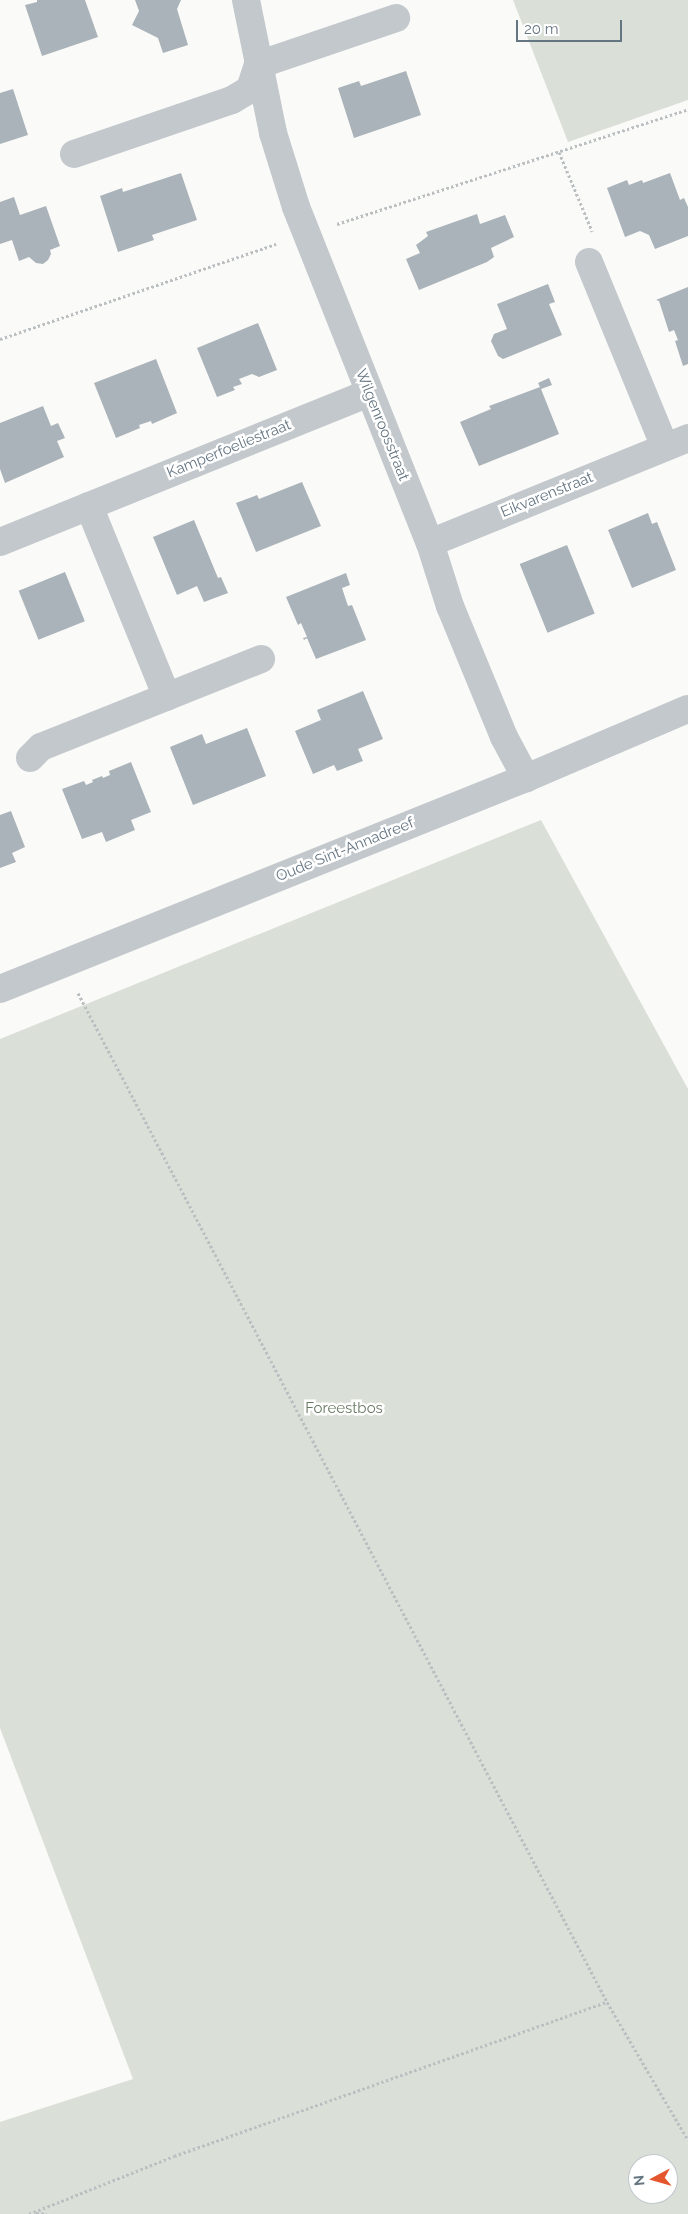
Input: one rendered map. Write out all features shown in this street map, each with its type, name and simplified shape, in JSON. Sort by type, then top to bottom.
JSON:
[{"type":"street","name":"Wilgenroosstraat","points":[[246,0],[273,133],[306,234],[430,543],[450,606],[504,737],[526,778]]},
{"type":"street","points":[[258,65],[396,18]]},
{"type":"street","name":"Wilgenroosstraat","points":[[74,154],[232,100],[250,89],[258,65]]},
{"type":"street","name":"Eikvarenstraat","points":[[430,543],[676,443],[589,262]]},
{"type":"street","name":"Kamperfoeliestraat","points":[[0,542],[369,392]]},
{"type":"street","points":[[90,506],[167,697]]},
{"type":"street","points":[[30,758],[41,747],[261,659]]},
{"type":"street","name":"Oude Sint-Annadreef","points":[[0,989],[526,778],[688,709]]},
{"type":"path","points":[[0,339],[306,234],[688,109]]},
{"type":"path","points":[[558,152],[596,242],[589,262]]},
{"type":"path","points":[[63,963],[607,2002],[688,2140]]},
{"type":"path","points":[[31,2213],[174,2156],[607,2002]]},
{"type":"path","points":[[31,2213],[48,2214]]},
{"type":"green space","points":[[513,0],[688,0],[688,100],[568,142]]},
{"type":"green space","name":"Foreestbos","points":[[541,820],[688,1089],[688,2214],[0,2214],[0,2122],[133,2079],[0,1728],[0,1039]]},
{"type":"building","points":[[37,0],[85,0],[98,37],[42,56],[25,5],[37,2]]},
{"type":"building","points":[[135,0],[181,0],[177,9],[188,45],[163,53],[158,38],[132,25],[139,11]]},
{"type":"building","points":[[406,71],[421,115],[354,138],[338,88],[359,81],[361,86]]},
{"type":"building","points":[[13,89],[28,135],[0,144],[0,93]]},
{"type":"building","points":[[181,173],[197,220],[152,235],[154,240],[118,252],[100,196],[122,188],[123,192]]},
{"type":"building","points":[[670,173],[680,200],[684,198],[688,207],[688,236],[655,249],[649,235],[640,231],[625,237],[607,188],[627,180],[629,185],[642,180],[643,183]]},
{"type":"building","points":[[14,197],[20,215],[46,206],[60,246],[50,250],[51,254],[48,260],[43,264],[36,263],[29,257],[19,261],[12,240],[0,244],[0,202]]},
{"type":"building","points":[[477,214],[480,224],[505,215],[514,237],[491,248],[494,257],[487,262],[419,290],[406,259],[420,253],[416,245],[428,236],[426,232]]},
{"type":"building","points":[[548,284],[555,302],[549,304],[562,335],[503,359],[498,356],[491,341],[494,334],[507,329],[497,304]]},
{"type":"building","points":[[688,287],[688,364],[683,366],[675,341],[678,340],[674,330],[669,332],[659,301],[656,300]]},
{"type":"building","points":[[258,323],[277,370],[259,377],[252,374],[239,379],[242,384],[233,387],[235,390],[217,397],[197,348]]},
{"type":"building","points":[[156,359],[177,413],[152,424],[151,421],[139,425],[140,428],[116,438],[94,383]]},
{"type":"building","points":[[549,378],[552,385],[541,389],[559,434],[479,466],[460,422],[491,409],[489,406],[540,387],[538,383]]},
{"type":"building","points":[[43,406],[51,426],[58,423],[65,438],[57,441],[64,457],[5,483],[0,469],[0,423]]},
{"type":"building","points":[[302,482],[321,526],[256,552],[236,503],[257,495],[259,499]]},
{"type":"building","points":[[648,513],[652,524],[657,522],[676,570],[632,588],[608,530]]},
{"type":"building","points":[[194,520],[218,578],[221,577],[228,593],[204,602],[197,586],[177,595],[153,537]]},
{"type":"building","points":[[567,545],[595,614],[547,633],[520,564]]},
{"type":"building","points":[[65,572],[85,621],[38,640],[19,591]]},
{"type":"building","points":[[346,573],[350,585],[342,588],[348,606],[352,605],[366,640],[316,659],[307,638],[304,640],[303,638],[307,637],[301,623],[298,625],[286,597]]},
{"type":"building","points":[[363,691],[383,739],[358,749],[363,761],[337,771],[334,765],[313,774],[295,731],[321,720],[317,710]]},
{"type":"building","points":[[247,728],[266,776],[193,805],[170,747],[202,734],[206,744]]},
{"type":"building","points":[[131,762],[151,812],[131,820],[135,830],[106,842],[102,832],[82,839],[62,789],[84,781],[86,785],[93,782],[92,780],[110,775],[109,771]]},
{"type":"building","points":[[11,811],[25,847],[12,853],[16,862],[0,868],[0,815]]}]
